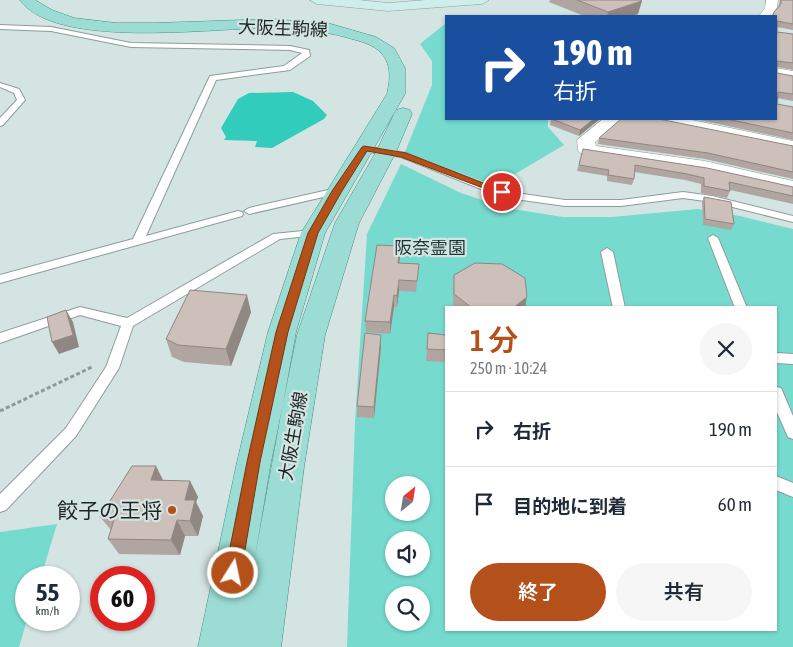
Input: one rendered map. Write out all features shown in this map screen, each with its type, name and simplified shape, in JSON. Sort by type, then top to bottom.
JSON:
[{"type":"main road","name":"大阪生駒線","points":[[27,0],[39,10],[62,18],[100,26],[128,28],[297,25],[329,28],[366,38],[383,47],[397,65],[399,79],[396,94],[347,223],[311,335],[287,467],[260,647]]},
{"type":"main road","name":"大阪生駒線","points":[[42,0],[71,13],[106,20],[172,22],[308,19],[336,22],[377,33],[396,43],[414,63],[415,80],[410,97],[370,159],[337,191],[313,233],[282,332],[254,462],[220,647]]},
{"type":"main road","points":[[316,0],[388,7],[482,0]]},
{"type":"street","points":[[766,15],[771,8],[772,0]]},
{"type":"street","points":[[777,73],[793,76]]},
{"type":"street","points":[[613,120],[586,140],[587,150],[705,168],[793,187]]},
{"type":"street","points":[[668,120],[793,146]]},
{"type":"lane","points":[[0,27],[51,29],[131,45],[290,48],[306,52],[306,56],[287,68],[213,78],[138,241]]},
{"type":"lane","points":[[0,85],[15,88],[20,94],[21,100],[0,123]]},
{"type":"lane","points":[[370,159],[403,155],[489,189],[515,196],[565,203],[621,203],[683,195],[793,219]]},
{"type":"lane","points":[[0,279],[244,212],[337,191]]},
{"type":"lane","points":[[0,505],[71,432],[112,368],[128,323],[277,236],[313,233]]},
{"type":"lane","points":[[713,238],[740,306]]},
{"type":"lane","points":[[606,252],[619,306]]},
{"type":"lane","points":[[0,338],[80,311],[128,323]]},
{"type":"lane","points":[[777,358],[793,359]]},
{"type":"lane","points":[[777,394],[793,433]]},
{"type":"lane","points":[[777,483],[793,490]]},
{"type":"path","points":[[0,411],[62,380],[98,365],[112,368]]},
{"type":"green space","points":[[445,24],[445,120],[548,120],[548,127],[564,145],[495,186],[405,152],[432,85],[432,61],[420,44]]},
{"type":"green space","name":"阪奈霊園","points":[[401,164],[461,193],[507,208],[563,217],[612,217],[698,209],[740,216],[793,229],[793,647],[347,647],[355,422],[367,234]]},
{"type":"green space","points":[[57,524],[44,566],[15,566],[15,631],[24,631],[19,647],[0,647],[0,532]]},
{"type":"shaded area","points":[[293,92],[313,101],[327,115],[324,119],[272,148],[255,147],[257,141],[224,140],[226,137],[221,128],[238,99],[249,93]]},
{"type":"building","points":[[577,0],[640,0],[642,1],[608,12]]},
{"type":"building","points":[[781,0],[793,0],[793,24],[777,21],[777,15],[773,15],[781,4]]},
{"type":"building","points":[[777,32],[793,34],[793,63],[777,61]]},
{"type":"building","points":[[777,73],[793,76],[793,94],[778,92],[777,104]]},
{"type":"building","points":[[777,104],[793,107],[793,133],[732,120],[777,120]]},
{"type":"building","points":[[555,120],[593,120],[580,130]]},
{"type":"building","points":[[620,120],[664,120],[793,146],[793,172],[708,153],[599,138]]},
{"type":"building","points":[[583,149],[707,168],[793,187],[793,196],[729,182],[730,191],[704,186],[704,178],[635,165],[634,179],[608,175],[609,170],[579,165]]},
{"type":"building","points":[[704,197],[731,202],[734,224],[705,219]]},
{"type":"building","points":[[377,245],[400,246],[398,263],[419,264],[417,281],[399,280],[397,296],[394,295],[390,322],[365,321]]},
{"type":"building","points":[[475,263],[502,264],[525,278],[527,297],[516,306],[469,306],[454,294],[454,275]]},
{"type":"building","points":[[190,290],[247,295],[226,349],[178,345],[166,339]]},
{"type":"building","points":[[66,310],[73,335],[52,342],[47,317]]},
{"type":"building","points":[[365,333],[381,335],[374,407],[357,406]]},
{"type":"building","points":[[428,333],[445,335],[445,350],[427,349]]},
{"type":"building","points":[[132,466],[156,466],[151,480],[190,481],[185,500],[195,500],[190,521],[177,520],[171,540],[108,539],[115,517],[100,517]]},
{"type":"place","name":"餃子の王将","points":[[172,510]]},
{"type":"route","points":[[233,573],[254,462],[282,332],[313,233],[364,149],[403,155],[489,189],[502,192]]}]
